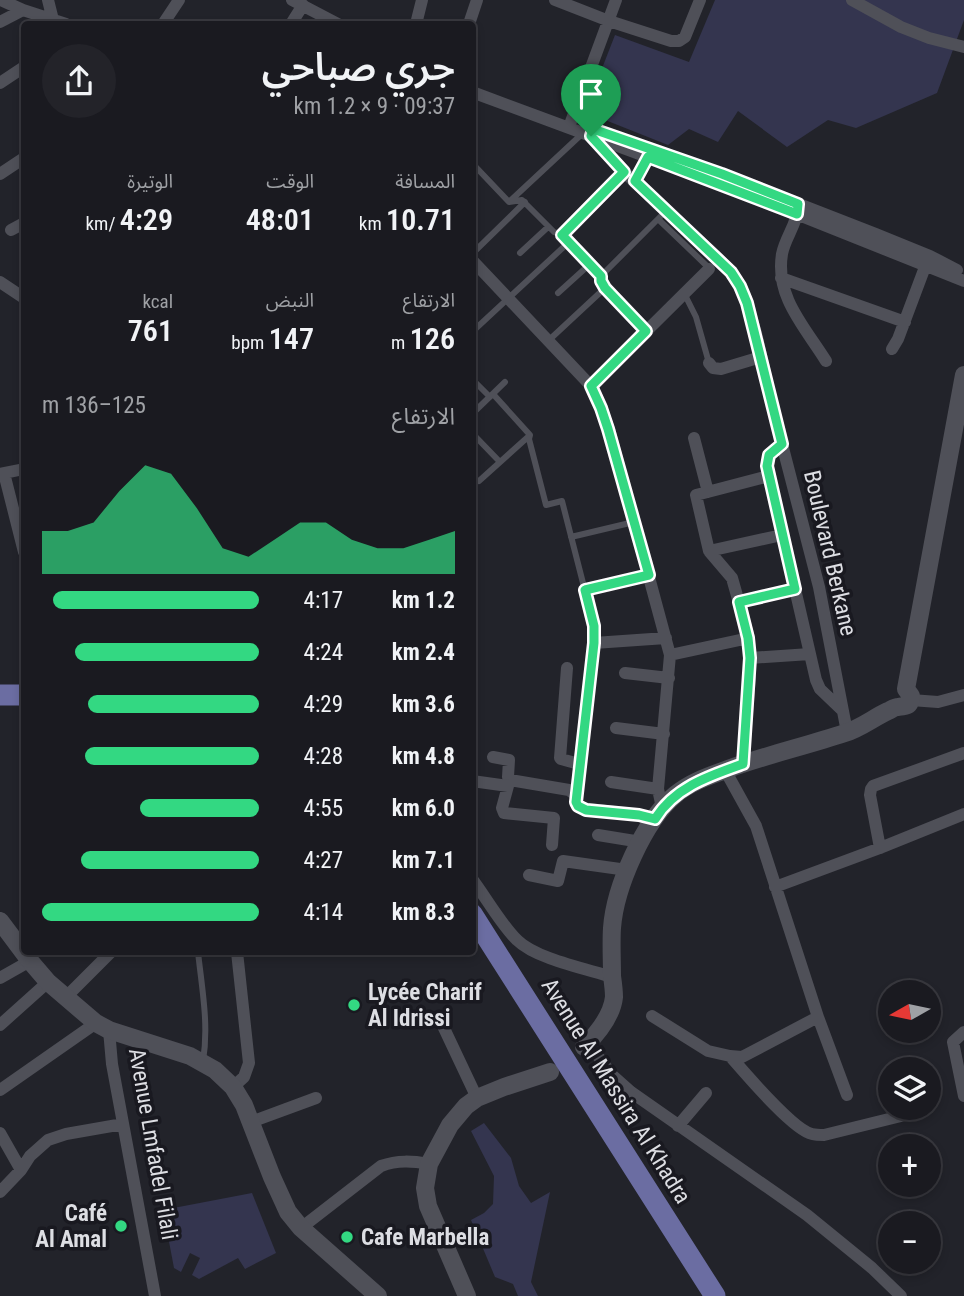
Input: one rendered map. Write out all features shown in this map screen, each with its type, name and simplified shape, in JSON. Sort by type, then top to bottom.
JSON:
[{"type":"main road","name":"Avenue Al Massira Al Khadra","points":[[476,920],[715,1296]]},
{"type":"street","points":[[1,0],[50,21]]},
{"type":"street","points":[[48,0],[53,21]]},
{"type":"street","points":[[165,21],[179,0]]},
{"type":"street","points":[[417,21],[422,0]]},
{"type":"street","points":[[471,21],[477,0]]},
{"type":"street","points":[[555,0],[671,41],[680,41],[685,37],[700,0]]},
{"type":"street","points":[[570,124],[616,0]]},
{"type":"street","points":[[852,0],[901,27],[964,47]]},
{"type":"street","points":[[292,21],[306,4],[333,21]]},
{"type":"street","points":[[0,22],[23,10]]},
{"type":"street","points":[[0,83],[21,69]]},
{"type":"street","points":[[476,88],[648,157],[798,209]]},
{"type":"street","points":[[476,93],[570,124]]},
{"type":"street","points":[[589,133],[722,174],[798,209],[927,261],[964,272]]},
{"type":"street","name":"Boulevard Berkane","points":[[589,133],[635,181],[662,215],[719,259],[736,279],[747,303],[819,587],[847,733]]},
{"type":"street","points":[[635,181],[648,157]]},
{"type":"street","points":[[0,174],[21,160]]},
{"type":"street","points":[[798,209],[782,254],[781,278],[787,302],[793,313],[827,361]]},
{"type":"street","points":[[11,230],[21,225]]},
{"type":"street","points":[[927,261],[964,281]]},
{"type":"street","points":[[892,349],[898,340],[927,261]]},
{"type":"street","points":[[476,264],[591,386],[608,429],[670,655],[658,814]]},
{"type":"street","points":[[591,386],[709,269]]},
{"type":"street","points":[[781,278],[905,322]]},
{"type":"street","points":[[0,282],[21,296]]},
{"type":"street","points":[[709,363],[713,368],[721,369],[761,357]]},
{"type":"street","points":[[899,702],[964,375]]},
{"type":"street","points":[[694,438],[708,492]]},
{"type":"street","points":[[782,444],[767,460],[782,535],[816,680],[820,689],[843,711]]},
{"type":"street","points":[[21,470],[2,474],[21,541]]},
{"type":"street","points":[[743,764],[750,658],[748,638],[732,579],[709,551],[696,495],[769,476]]},
{"type":"street","points":[[709,551],[782,535]]},
{"type":"street","points":[[739,602],[795,589]]},
{"type":"street","points":[[658,814],[586,810],[578,806],[576,795],[594,643],[666,638]]},
{"type":"street","points":[[670,655],[748,638]]},
{"type":"street","points":[[750,658],[810,654]]},
{"type":"street","points":[[567,668],[560,758],[579,764]]},
{"type":"street","points":[[625,673],[669,678]]},
{"type":"street","points":[[901,1296],[872,1268],[807,1215],[631,1092],[586,1045],[603,1023],[614,997],[613,912],[620,886],[641,842],[658,814],[675,795],[690,785],[725,770],[847,733],[869,723],[899,702],[938,702],[964,695]]},
{"type":"street","points":[[616,728],[664,734]]},
{"type":"street","points":[[880,848],[870,795],[873,786],[964,753]]},
{"type":"street","points":[[493,757],[509,760],[503,811],[554,818],[552,845]]},
{"type":"street","points":[[725,770],[756,826],[818,1017],[847,1095]]},
{"type":"street","points":[[476,781],[508,782],[569,790],[576,795]]},
{"type":"street","points":[[611,782],[658,789]]},
{"type":"street","points":[[775,887],[964,814]]},
{"type":"street","points":[[598,835],[641,842]]},
{"type":"street","points":[[529,875],[558,881],[563,861],[627,870]]},
{"type":"street","points":[[476,884],[517,940],[532,950],[612,976]]},
{"type":"street","points":[[0,921],[21,949]]},
{"type":"street","points":[[26,955],[65,998],[103,1026],[190,1056],[215,1070],[233,1087],[244,1105],[288,1212],[332,1257],[378,1296]]},
{"type":"street","points":[[65,998],[108,955]]},
{"type":"street","points":[[233,1087],[244,1077],[249,1063],[237,955]]},
{"type":"street","points":[[0,978],[30,961]]},
{"type":"street","points":[[0,1025],[48,982]]},
{"type":"street","points":[[652,1016],[708,1051],[742,1057],[818,1017]]},
{"type":"street","points":[[0,1090],[103,1026]]},
{"type":"street","name":"Avenue Lmfadel Filali","points":[[103,1026],[155,1296]]},
{"type":"street","points":[[443,1026],[477,1098]]},
{"type":"street","points":[[964,1032],[953,1042],[964,1096]]},
{"type":"street","points":[[730,1056],[770,1100],[802,1129],[812,1134],[824,1135],[885,1120]]},
{"type":"street","points":[[467,1296],[428,1206],[425,1188],[429,1164],[450,1125],[466,1106],[477,1098],[504,1087],[550,1072]]},
{"type":"street","points":[[678,1126],[706,1093]]},
{"type":"street","points":[[251,1122],[316,1098]]},
{"type":"street","points":[[0,1192],[30,1156],[48,1140],[66,1134],[123,1124]]},
{"type":"street","points":[[0,1133],[21,1170]]},
{"type":"street","points":[[301,1228],[381,1166],[404,1161],[429,1164]]},
{"type":"lane","points":[[509,202],[589,133]]},
{"type":"lane","points":[[476,167],[509,202]]},
{"type":"lane","points":[[562,235],[624,172]]},
{"type":"lane","points":[[509,202],[522,200],[548,227],[562,235],[601,276],[605,288],[646,331]]},
{"type":"lane","points":[[476,250],[525,202]]},
{"type":"lane","points":[[601,276],[662,215],[709,269]]},
{"type":"lane","points":[[520,253],[548,227]]},
{"type":"lane","points":[[476,328],[569,242]]},
{"type":"lane","points":[[558,293],[590,264]]},
{"type":"lane","points":[[548,341],[605,288]]},
{"type":"lane","points":[[684,293],[696,317],[709,363]]},
{"type":"lane","points":[[476,410],[505,382]]},
{"type":"lane","points":[[476,383],[530,435]]},
{"type":"lane","points":[[479,481],[530,435]]},
{"type":"lane","points":[[530,435],[546,505],[562,501],[594,626],[594,643]]},
{"type":"lane","points":[[476,437],[500,462]]},
{"type":"lane","points":[[571,537],[635,522]]},
{"type":"lane","points":[[585,590],[649,575]]},
{"type":"lane","points":[[198,955],[206,1021],[202,1063]]},
{"type":"shaded area","points":[[715,0],[964,0],[964,20],[937,93],[856,128],[828,120],[787,147],[738,111],[718,142],[689,129],[668,145],[585,112],[615,35],[689,62]]},
{"type":"shaded area","points":[[484,1123],[511,1158],[519,1186],[531,1203],[550,1192],[531,1282],[538,1296],[518,1296],[513,1284],[495,1277],[471,1220],[493,1204],[494,1176],[471,1131]]},
{"type":"shaded area","points":[[252,1193],[276,1253],[245,1269],[238,1258],[199,1279],[192,1275],[200,1258],[190,1253],[181,1272],[174,1268],[163,1210]]},
{"type":"place","name":"Lycée Charif Al Idrissi","points":[[354,1005]]},
{"type":"place","name":"Café Al Amal","points":[[121,1226]]},
{"type":"place","name":"Cafe Marbella","points":[[347,1237]]},
{"type":"route","points":[[593,129],[798,204],[797,214],[648,157],[635,181],[731,272],[747,303],[782,444],[769,455],[767,466],[795,589],[739,602],[750,658],[743,764],[690,785],[675,795],[655,819],[586,810],[576,802],[594,643],[594,626],[585,590],[649,575],[608,429],[591,386],[646,331],[605,288],[601,276],[562,235],[624,172],[591,136],[593,129]]}]
